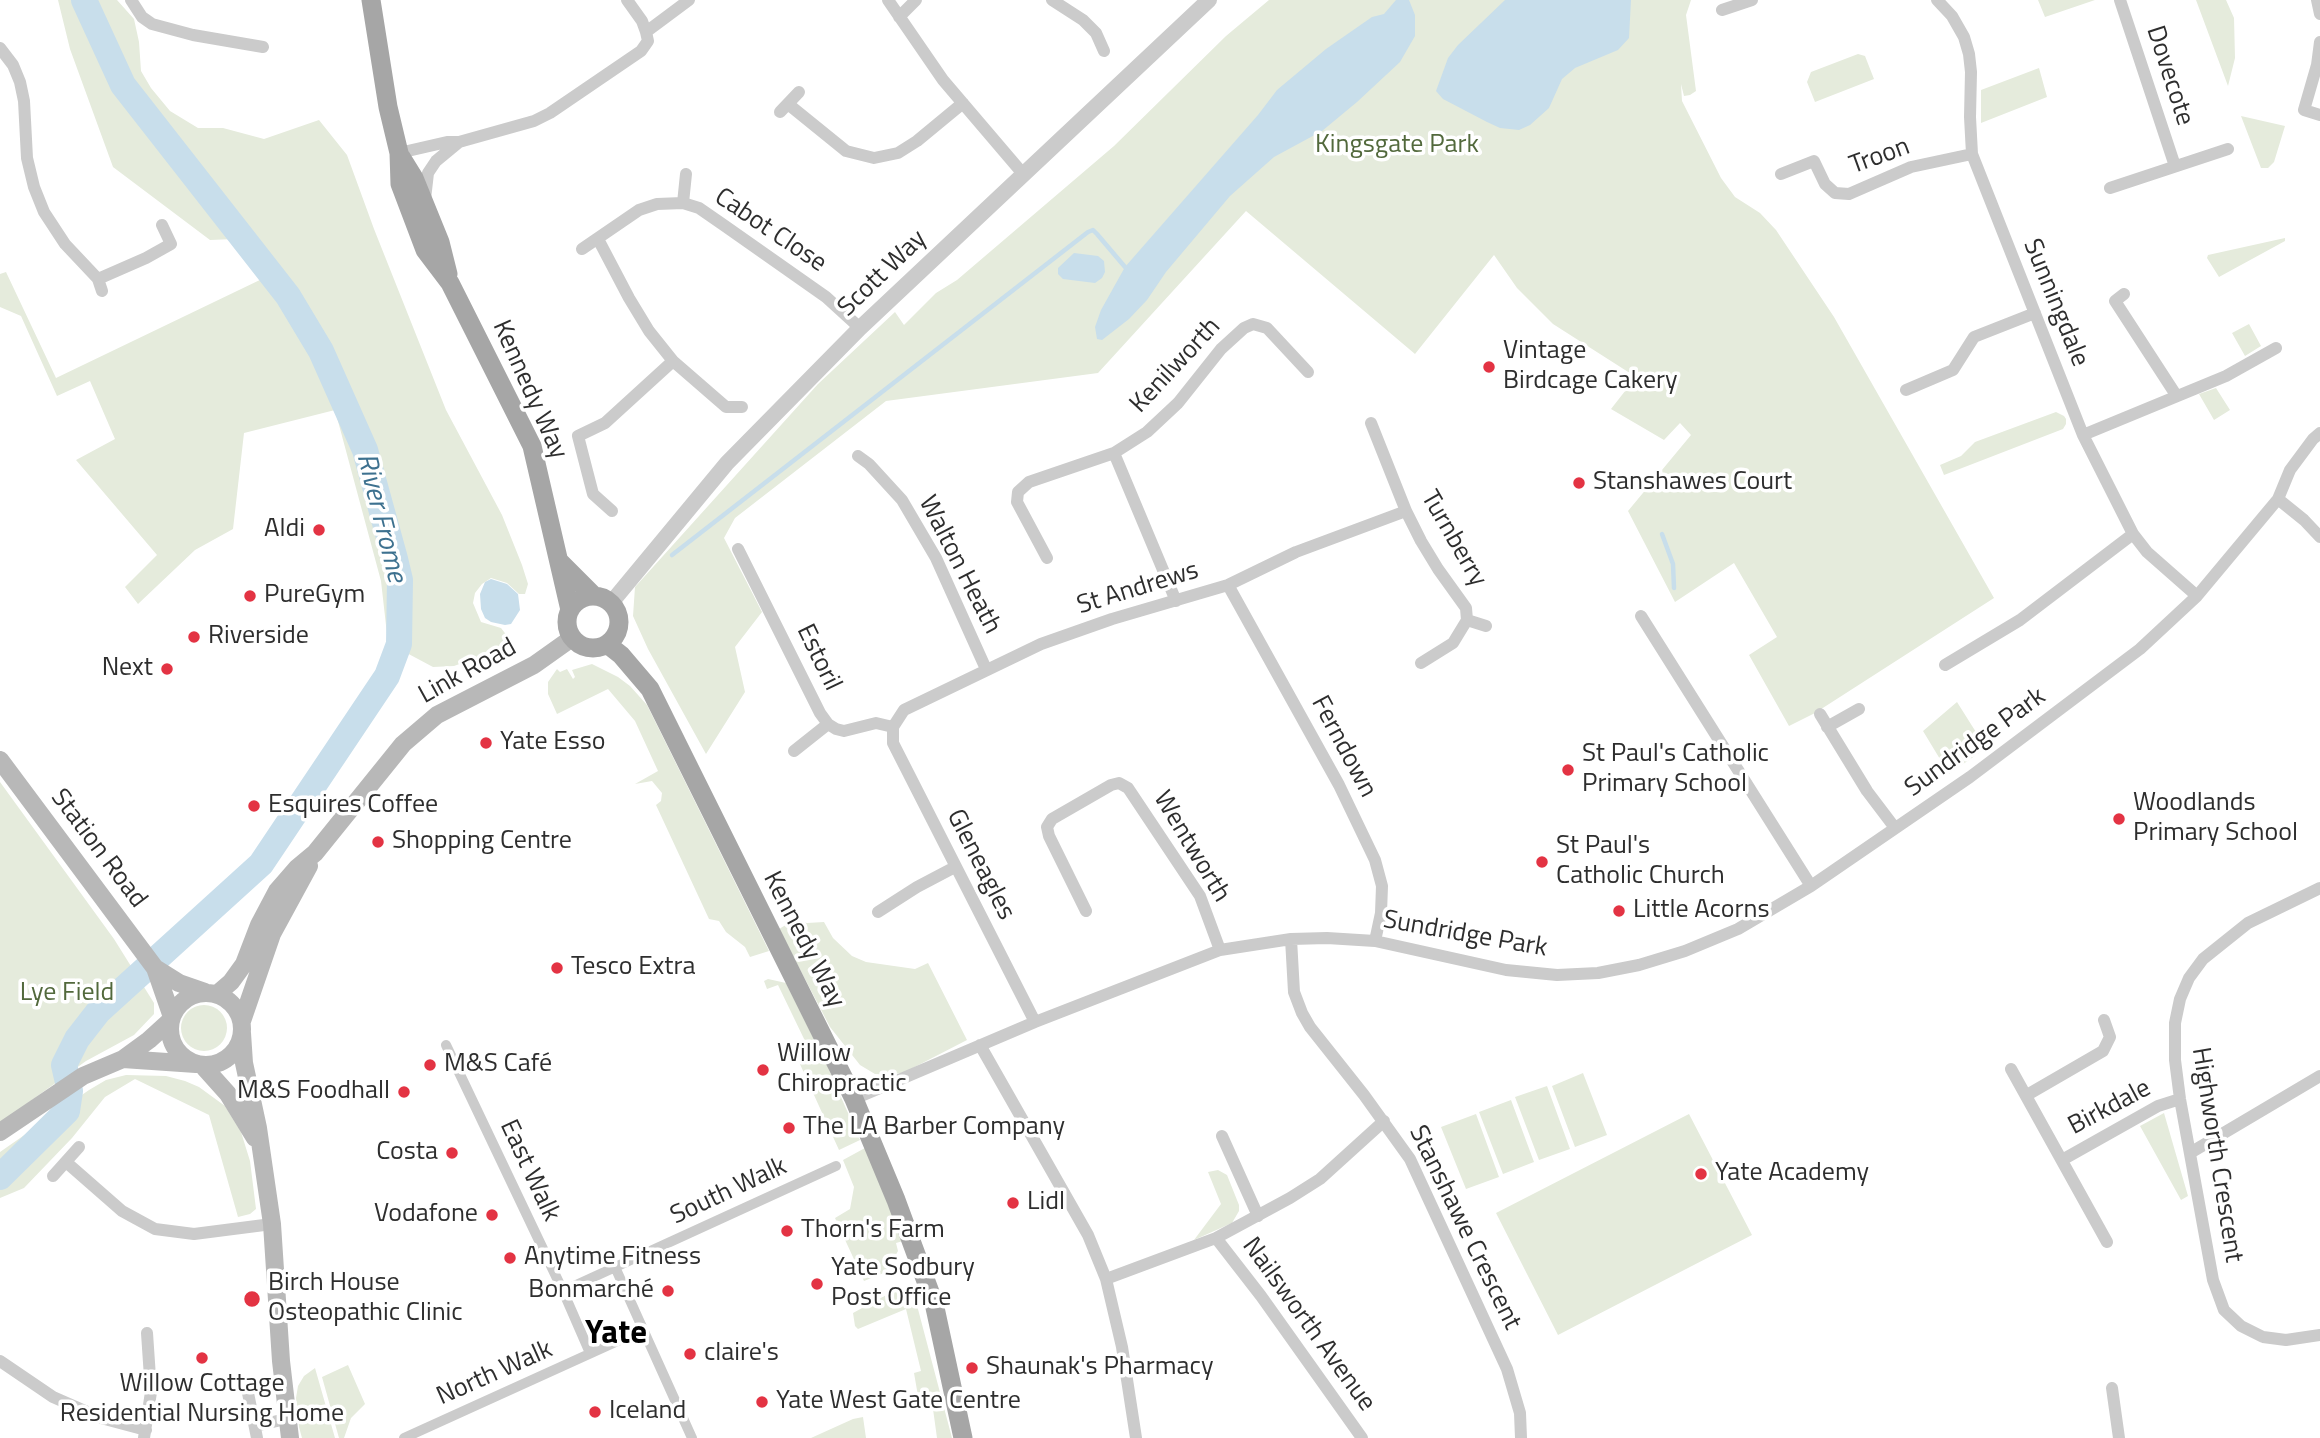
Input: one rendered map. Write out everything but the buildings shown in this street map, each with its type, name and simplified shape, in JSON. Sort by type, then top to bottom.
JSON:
[{"type":"main road","name":"Kennedy Way","points":[[371,0],[386,95],[399,153],[400,184],[425,250],[450,283],[532,446],[570,610]]},
{"type":"main road","name":"Kennedy Way","points":[[399,153],[414,178],[440,242],[450,283]]},
{"type":"main road","points":[[560,562],[617,612],[617,633],[607,644],[598,648],[579,645],[567,629],[570,610],[576,602],[602,600]]},
{"type":"main road","name":"Link Road","points":[[242,1027],[272,934],[315,853],[403,744],[437,715],[534,665],[572,638]]},
{"type":"main road","name":"Kennedy Way","points":[[607,644],[621,655],[650,689],[854,1099],[901,1212],[934,1303],[963,1438]]},
{"type":"main road","name":"Station Road","points":[[0,760],[155,968],[172,1018]]},
{"type":"main road","name":"Link Road","points":[[211,993],[231,982],[244,964],[259,925],[277,891],[297,868],[315,853]]},
{"type":"main road","name":"Station Road","points":[[155,968],[179,983],[211,993]]},
{"type":"main road","points":[[0,1132],[83,1076],[123,1059],[149,1040],[172,1018],[183,1000],[194,995],[211,993],[233,1004],[242,1027],[244,1063],[258,1128],[272,1224],[286,1419],[290,1438]]},
{"type":"main road","points":[[172,1018],[170,1031],[179,1053],[201,1065],[228,1094],[259,1147]]},
{"type":"main road","points":[[123,1059],[201,1065],[222,1062],[232,1055],[239,1045],[242,1027]]},
{"type":"street","points":[[131,0],[142,17],[152,24],[192,35],[263,47]]},
{"type":"street","points":[[399,153],[447,142],[459,142],[534,121],[550,113],[641,51],[648,41],[642,20],[627,0]]},
{"type":"street","points":[[646,32],[689,0]]},
{"type":"street","points":[[887,0],[943,80],[1024,174]]},
{"type":"street","points":[[899,18],[916,0]]},
{"type":"street","points":[[1052,0],[1083,20],[1096,33],[1104,51]]},
{"type":"street","name":"Scott Way","points":[[602,600],[727,463],[860,328],[1209,0]]},
{"type":"street","points":[[1721,10],[1752,0]]},
{"type":"street","name":"Sunningdale","points":[[1937,0],[1952,16],[1964,37],[1969,54],[1972,153],[2083,435],[2133,534],[2147,552],[2197,596]]},
{"type":"street","name":"Dovecote","points":[[2120,0],[2175,166]]},
{"type":"street","points":[[2317,0],[2320,14]]},
{"type":"street","points":[[2320,42],[2317,65],[2304,110],[2320,115]]},
{"type":"street","points":[[0,48],[13,65],[20,82],[24,101],[27,158],[44,212],[65,244],[100,285],[171,244],[162,225]]},
{"type":"street","points":[[799,92],[784,108],[846,151],[874,158],[898,153],[963,103]]},
{"type":"street","points":[[425,206],[428,173],[436,161],[459,142]]},
{"type":"street","name":"Dovecote","points":[[2110,188],[2228,149]]},
{"type":"street","name":"Troon","points":[[1781,174],[1814,161],[1825,184],[1835,193],[1849,194],[1911,167],[1972,153]]},
{"type":"street","name":"Cabot Close","points":[[683,203],[687,174]]},
{"type":"street","name":"Cabot Close","points":[[582,249],[639,210],[657,204],[683,203],[699,208],[826,297],[860,328]]},
{"type":"street","points":[[598,239],[649,331],[673,361],[726,407],[742,407]]},
{"type":"street","points":[[2124,295],[2115,301],[2176,395]]},
{"type":"street","points":[[1906,390],[1953,370],[1974,337],[2035,313]]},
{"type":"street","name":"Kenilworth","points":[[1047,558],[1017,502],[1018,492],[1029,482],[1114,453],[1161,421],[1221,349],[1244,328],[1253,324],[1267,328],[1308,372]]},
{"type":"street","points":[[2083,435],[2226,376],[2276,348]]},
{"type":"street","points":[[612,512],[593,494],[578,436],[605,423],[673,361]]},
{"type":"street","name":"Turnberry","points":[[1371,423],[1406,511],[1438,569],[1466,608],[1467,620],[1453,643],[1422,663]]},
{"type":"street","name":"Sundridge Park","points":[[854,1099],[1035,1022],[1220,950],[1291,939],[1375,941],[1506,970],[1557,975],[1598,973],[1639,965],[1685,951],[1738,929],[1811,886],[1970,777],[2140,649],[2197,596],[2278,499],[2290,470],[2320,433]]},
{"type":"street","points":[[1114,453],[1176,601]]},
{"type":"street","name":"Walton Heath","points":[[858,456],[869,464],[902,500],[936,558],[986,669]]},
{"type":"street","points":[[2278,499],[2320,537]]},
{"type":"street","name":"St Andrews","points":[[893,727],[904,710],[1041,643],[1228,585],[1296,552],[1406,511]]},
{"type":"street","points":[[1945,665],[2020,620],[2133,534]]},
{"type":"street","name":"Estoril","points":[[738,549],[828,724],[844,731],[876,723],[893,727]]},
{"type":"street","name":"Ferndown","points":[[1228,585],[1339,785],[1374,860],[1382,886],[1381,913],[1375,941]]},
{"type":"street","points":[[1641,616],[1811,886]]},
{"type":"street","points":[[1467,620],[1486,626]]},
{"type":"street","points":[[1827,726],[1859,709]]},
{"type":"street","points":[[1820,714],[1861,781],[1895,828]]},
{"type":"street","points":[[793,751],[828,724]]},
{"type":"street","name":"Gleneagles","points":[[893,727],[893,743],[1035,1022]]},
{"type":"street","name":"Wentworth","points":[[1086,911],[1047,827],[1052,819],[1119,783],[1128,788],[1200,896],[1220,950]]},
{"type":"street","points":[[878,912],[917,887],[956,867]]},
{"type":"street","name":"Highworth Crescent","points":[[2320,888],[2248,923],[2203,959],[2189,978],[2180,999],[2175,1023],[2175,1060],[2180,1098],[2213,1280],[2224,1310],[2241,1326],[2263,1337],[2286,1340],[2320,1335]]},
{"type":"street","name":"Stanshawe Crescent","points":[[1291,939],[1294,992],[1302,1013],[1410,1159],[1507,1369],[1520,1413],[1521,1438]]},
{"type":"street","name":"Birkdale","points":[[2026,1095],[2103,1051],[2110,1037],[2104,1020]]},
{"type":"street","name":"East Walk","points":[[446,1045],[590,1353]]},
{"type":"street","points":[[980,1045],[1088,1235],[1106,1279],[1122,1347],[1136,1438]]},
{"type":"street","name":"Birkdale","points":[[2011,1069],[2106,1241]]},
{"type":"street","points":[[2190,1153],[2320,1076]]},
{"type":"street","name":"Birkdale","points":[[2062,1160],[2158,1106],[2180,1098]]},
{"type":"street","points":[[1106,1279],[1216,1238],[1258,1216],[1320,1179],[1384,1121]]},
{"type":"street","points":[[1222,1136],[1258,1216]]},
{"type":"street","points":[[53,1176],[79,1147]]},
{"type":"street","points":[[66,1162],[122,1211],[155,1229],[194,1234],[272,1224]]},
{"type":"street","name":"South Walk","points":[[563,1291],[836,1166]]},
{"type":"street","name":"Nailsworth Avenue","points":[[1216,1238],[1362,1438]]},
{"type":"street","points":[[615,1267],[692,1438]]},
{"type":"street","name":"North Walk","points":[[404,1438],[642,1331]]},
{"type":"street","points":[[0,1361],[53,1396],[145,1434],[151,1392],[147,1332]]},
{"type":"street","points":[[2112,1388],[2119,1438]]},
{"type":"street","points":[[248,1394],[256,1432],[286,1419]]},
{"type":"green space","points":[[58,0],[117,0],[134,19],[141,71],[151,88],[170,111],[198,128],[223,128],[264,139],[319,120],[347,155],[446,410],[502,515],[528,584],[525,594],[519,594],[507,583],[491,578],[475,593],[473,603],[481,622],[501,628],[508,637],[501,649],[454,666],[433,667],[388,643],[381,581],[335,410],[244,433],[233,529],[195,550],[138,604],[125,587],[157,555],[76,460],[115,439],[90,381],[57,396],[21,316],[0,307],[0,274],[6,272],[56,378],[264,278],[235,239],[210,240],[113,167],[70,49]]},
{"type":"green space","name":"Kingsgate Park","points":[[1269,0],[1691,0],[1686,15],[1696,91],[1684,96],[1681,84],[1682,101],[1721,178],[1735,197],[1760,213],[1776,230],[1834,317],[1994,598],[1815,713],[1789,726],[1749,655],[1777,637],[1734,563],[1675,602],[1628,511],[1691,435],[1680,423],[1664,440],[1611,409],[1636,377],[1553,324],[1517,288],[1494,255],[1415,354],[1246,211],[1098,373],[886,401],[735,518],[724,538],[762,612],[735,647],[745,692],[706,754],[648,649],[633,616],[635,587],[818,384],[895,312],[904,325],[936,293],[957,280],[1114,146],[1226,36]]},
{"type":"green space","points":[[2038,0],[2095,0],[2045,17]]},
{"type":"green space","points":[[2196,0],[2226,0],[2234,18],[2235,58],[2228,86]]},
{"type":"green space","points":[[1858,54],[1865,56],[1874,79],[1815,102],[1807,82],[1811,72]]},
{"type":"green space","points":[[2039,68],[2047,97],[1981,123],[1981,90]]},
{"type":"green space","points":[[2241,116],[2285,126],[2274,162],[2268,168],[2261,168]]},
{"type":"green space","points":[[2285,238],[2285,241],[2219,277],[2207,258],[2208,255]]},
{"type":"green space","points":[[2249,324],[2261,346],[2245,356],[2232,333]]},
{"type":"green space","points":[[2216,388],[2230,410],[2214,420],[2199,394]]},
{"type":"green space","points":[[2056,412],[2066,419],[2063,429],[1944,475],[1940,465],[1961,456],[1975,442]]},
{"type":"green space","points":[[592,664],[618,677],[647,705],[769,951],[750,957],[745,947],[726,932],[719,921],[709,919],[656,805],[661,801],[662,793],[652,781],[635,784],[658,771],[635,721],[608,689],[557,714],[548,694],[548,682],[557,669],[560,672],[567,669],[573,679],[575,677],[572,670]]},
{"type":"green space","points":[[1957,702],[1986,748],[1949,774],[1923,731]]},
{"type":"green space","name":"Lye Field","points":[[0,782],[114,939],[154,1003],[154,1014],[134,1035],[86,1061],[0,1123]]},
{"type":"green space","points":[[794,920],[807,923],[824,922],[833,938],[852,956],[866,962],[915,969],[928,963],[967,1040],[905,1072],[875,1074],[860,1065],[830,1027],[779,929]]},
{"type":"green space","points":[[768,979],[786,983],[860,1140],[839,1150],[794,1051],[806,1043],[778,985],[767,989],[764,981]]},
{"type":"green space","points":[[204,1005],[221,1011],[227,1028],[221,1045],[204,1051],[187,1045],[181,1028],[187,1011]]},
{"type":"green space","points":[[1583,1073],[1607,1135],[1575,1147],[1552,1086]]},
{"type":"green space","points":[[126,1075],[166,1076],[185,1081],[199,1087],[225,1106],[241,1132],[250,1161],[256,1209],[250,1214],[238,1217],[209,1115],[135,1079],[105,1097],[72,1138],[24,1188],[0,1198],[0,1152],[89,1090],[106,1080]]},
{"type":"green space","points":[[1547,1086],[1570,1149],[1539,1160],[1515,1097]]},
{"type":"green space","points":[[1511,1100],[1534,1162],[1503,1174],[1479,1112]]},
{"type":"green space","points":[[2164,1113],[2188,1196],[2181,1200],[2140,1126]]},
{"type":"green space","points":[[1476,1114],[1499,1177],[1466,1189],[1441,1127]]},
{"type":"green space","points":[[1689,1114],[1752,1235],[1558,1335],[1496,1213]]},
{"type":"green space","points":[[865,1148],[903,1241],[896,1243],[898,1251],[886,1272],[864,1281],[835,1218],[850,1209],[854,1187],[843,1160]]},
{"type":"green space","points":[[1218,1170],[1227,1175],[1239,1211],[1232,1223],[1194,1240],[1221,1204],[1208,1172]]},
{"type":"green space","points":[[899,1288],[914,1294],[952,1438],[937,1438],[928,1395],[918,1396],[914,1373],[921,1371],[906,1309],[858,1329],[855,1326],[853,1313]]},
{"type":"green space","points":[[348,1365],[365,1404],[351,1418],[344,1438],[339,1438],[322,1377]]},
{"type":"green space","points":[[315,1368],[335,1438],[302,1438],[296,1398],[298,1386],[304,1376]]},
{"type":"green space","points":[[863,1417],[866,1438],[811,1438],[853,1419]]},
{"type":"water","points":[[1396,0],[1409,0],[1415,15],[1415,36],[1400,62],[1322,131],[1274,157],[1230,196],[1166,272],[1147,300],[1129,319],[1102,340],[1097,339],[1095,327],[1101,310],[1125,267],[1277,90],[1326,49],[1372,17],[1384,14]]},
{"type":"water","points":[[1505,0],[1631,0],[1629,38],[1618,50],[1575,68],[1562,79],[1549,108],[1530,125],[1519,130],[1500,128],[1487,122],[1443,99],[1436,91],[1448,58]]},
{"type":"water","points":[[1074,253],[1098,256],[1104,261],[1105,272],[1102,278],[1095,283],[1063,279],[1058,274],[1058,268]]},
{"type":"water","points":[[491,579],[507,584],[518,594],[520,610],[511,624],[491,622],[485,618],[481,609],[480,594],[485,582]]},
{"type":"waterway","name":"River Frome","points":[[0,1177],[67,1111],[70,1091],[64,1065],[77,1039],[98,1012],[261,864],[387,676],[399,644],[400,580],[395,559],[365,450],[321,351],[288,296],[123,85],[84,0]]},
{"type":"waterway","points":[[672,555],[1088,232],[1093,230],[1125,267]]},
{"type":"waterway","points":[[1662,534],[1673,564],[1674,588]]},
{"type":"place","name":"Vintage Birdcage Cakery","points":[[1489,367]]},
{"type":"place","name":"Stanshawes Court","points":[[1579,483]]},
{"type":"place","name":"Aldi","points":[[319,530]]},
{"type":"place","name":"PureGym","points":[[250,596]]},
{"type":"place","name":"Riverside","points":[[194,637]]},
{"type":"place","name":"Next","points":[[167,669]]},
{"type":"place","name":"Yate Esso","points":[[486,743]]},
{"type":"place","name":"St Paul's Catholic Primary School","points":[[1568,770]]},
{"type":"place","name":"Esquires Coffee","points":[[254,806]]},
{"type":"place","name":"Woodlands Primary School","points":[[2119,819]]},
{"type":"place","name":"Shopping Centre","points":[[378,842]]},
{"type":"place","name":"St Paul's Catholic Church","points":[[1542,862]]},
{"type":"place","name":"Little Acorns","points":[[1619,911]]},
{"type":"place","name":"Tesco Extra","points":[[557,968]]},
{"type":"place","name":"M&S Café","points":[[430,1065]]},
{"type":"place","name":"Willow Chiropractic","points":[[763,1070]]},
{"type":"place","name":"M&S Foodhall","points":[[404,1092]]},
{"type":"place","name":"The LA Barber Company","points":[[789,1128]]},
{"type":"place","name":"Costa","points":[[452,1153]]},
{"type":"place","name":"Yate Academy","points":[[1701,1174]]},
{"type":"place","name":"Lidl","points":[[1013,1203]]},
{"type":"place","name":"Vodafone","points":[[492,1215]]},
{"type":"place","name":"Thorn's Farm","points":[[787,1231]]},
{"type":"place","name":"Anytime Fitness","points":[[510,1258]]},
{"type":"place","name":"Yate Sodbury Post Office","points":[[817,1284]]},
{"type":"place","name":"Bonmarché","points":[[668,1291]]},
{"type":"place","name":"Birch House Osteopathic Clinic","points":[[252,1299]]},
{"type":"place","name":"claire's","points":[[690,1354]]},
{"type":"place","name":"Willow Cottage Residential Nursing Home","points":[[202,1358]]},
{"type":"place","name":"Shaunak's Pharmacy","points":[[972,1368]]},
{"type":"place","name":"Yate West Gate Centre","points":[[762,1402]]},
{"type":"place","name":"Iceland","points":[[595,1412]]},
{"type":"district","name":"Yate","points":[[616,1335]]}]
